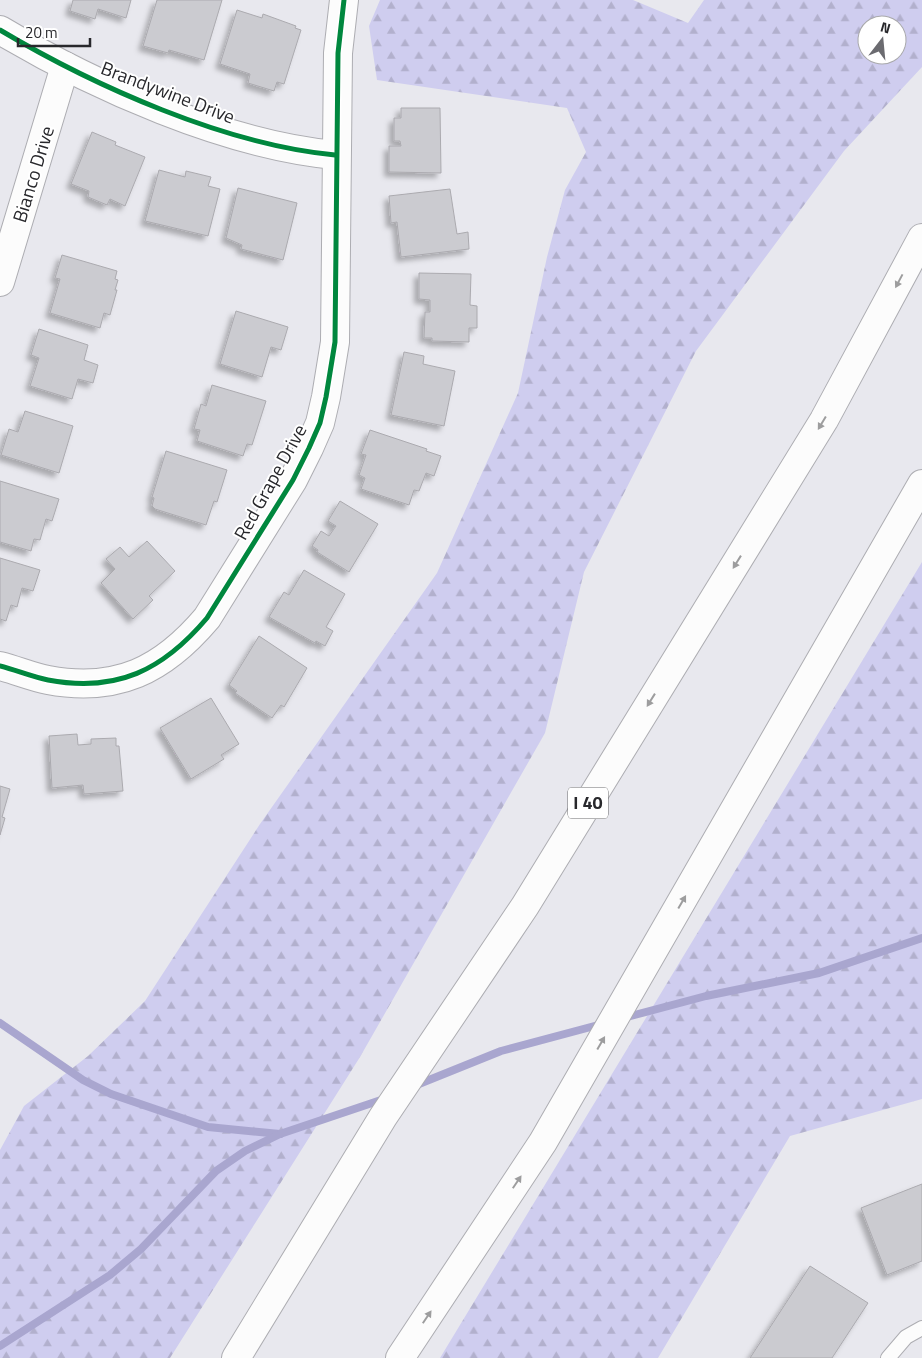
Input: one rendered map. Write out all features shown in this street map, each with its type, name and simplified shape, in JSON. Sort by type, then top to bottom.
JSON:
[{"type":"main road","name":"Red Grape Drive","points":[[0,666],[47,680],[98,684],[145,671],[169,657],[190,638],[226,590],[293,480],[320,423],[335,342],[337,235],[335,155],[338,53],[344,0]]},
{"type":"main road","name":"Brandywine Drive","points":[[0,30],[65,66],[159,108],[224,131],[313,153],[335,155]]},
{"type":"main road","name":"Bianco Drive","points":[[0,282],[65,66]]},
{"type":"main road","name":"I 40","points":[[236,1358],[383,1117],[525,906],[824,420],[922,238]]},
{"type":"main road","points":[[400,1358],[544,1142],[922,484]]},
{"type":"lane","points":[[888,1358],[906,1337],[922,1328]]},
{"type":"green space","points":[[380,0],[633,0],[688,23],[704,0],[922,0],[922,67],[844,151],[696,351],[584,572],[545,733],[360,1057],[170,1358],[0,1358],[0,1150],[24,1106],[88,1056],[145,1001],[260,824],[437,573],[518,393],[547,257],[565,190],[586,152],[567,108],[377,80],[369,26]]},
{"type":"green space","points":[[922,562],[922,1099],[790,1136],[658,1358],[440,1358]]},
{"type":"building","points":[[73,0],[131,0],[126,18],[98,9],[95,19],[70,11]]},
{"type":"building","points":[[157,0],[222,0],[204,60],[169,50],[168,53],[143,46]]},
{"type":"building","points":[[237,10],[262,18],[263,14],[296,26],[295,28],[301,30],[284,84],[277,82],[274,91],[248,83],[250,74],[220,64]]},
{"type":"building","points":[[401,108],[440,108],[441,173],[389,172],[389,146],[401,146],[400,141],[394,141],[394,118],[401,118]]},
{"type":"building","points":[[92,132],[116,142],[115,145],[145,157],[125,206],[110,199],[107,205],[88,197],[89,191],[71,184]]},
{"type":"building","points":[[159,170],[185,177],[186,171],[211,177],[208,186],[220,189],[208,236],[145,221]]},
{"type":"building","points":[[238,188],[297,203],[283,260],[241,249],[242,245],[226,238]]},
{"type":"building","points":[[450,189],[457,234],[468,232],[469,249],[401,257],[397,222],[391,223],[389,196]]},
{"type":"building","points":[[62,255],[117,271],[115,279],[118,280],[115,290],[117,290],[110,315],[104,313],[100,328],[50,313],[60,279],[55,278]]},
{"type":"building","points":[[419,273],[471,274],[470,305],[477,306],[477,328],[469,328],[469,342],[432,341],[432,338],[424,338],[425,312],[430,312],[430,300],[419,299]]},
{"type":"building","points":[[236,311],[288,327],[281,350],[271,347],[262,377],[220,364]]},
{"type":"building","points":[[39,329],[88,345],[84,360],[98,365],[93,383],[78,379],[72,399],[30,386],[39,358],[31,355]]},
{"type":"building","points":[[404,352],[424,356],[423,364],[455,371],[444,426],[391,415]]},
{"type":"building","points":[[212,385],[266,401],[252,445],[247,444],[243,456],[197,441],[200,430],[194,429],[201,404],[206,406]]},
{"type":"building","points":[[25,411],[73,426],[59,473],[1,455],[9,429],[18,432]]},
{"type":"building","points":[[370,430],[427,449],[426,451],[441,456],[434,476],[426,473],[419,491],[414,490],[409,505],[361,489],[365,478],[359,475],[366,455],[361,454]]},
{"type":"building","points":[[166,451],[227,470],[217,502],[214,501],[206,525],[155,509],[152,506],[154,498],[152,497]]},
{"type":"building","points":[[0,481],[59,499],[52,521],[46,519],[40,540],[34,539],[31,551],[0,542]]},
{"type":"building","points":[[340,501],[378,524],[349,572],[317,552],[318,550],[312,546],[321,531],[329,536],[336,526],[328,521]]},
{"type":"building","points":[[147,541],[175,571],[149,596],[153,600],[133,619],[101,583],[115,569],[106,559],[120,547],[129,557]]},
{"type":"building","points":[[0,558],[40,570],[33,591],[22,588],[17,607],[11,605],[6,621],[0,619]]},
{"type":"building","points":[[304,570],[345,594],[326,627],[333,631],[325,646],[316,641],[315,643],[269,617],[284,592],[289,595]]},
{"type":"building","points":[[259,636],[307,668],[284,707],[281,705],[272,718],[235,693],[237,691],[229,685]]},
{"type":"building","points":[[211,698],[239,744],[221,755],[224,759],[191,779],[160,728]]},
{"type":"building","points":[[77,734],[78,745],[91,744],[91,739],[116,738],[116,746],[119,746],[123,791],[84,794],[83,785],[52,788],[49,736]]},
{"type":"building","points":[[0,786],[10,789],[2,817],[5,818],[0,835]]},
{"type":"building","points":[[922,1184],[922,1261],[887,1275],[861,1208]]},
{"type":"building","points":[[810,1266],[868,1303],[832,1358],[750,1358]]},
{"type":"waterway","points":[[623,1018],[706,996],[819,973],[922,938]]},
{"type":"waterway","points":[[0,1023],[83,1080],[111,1094],[208,1127],[280,1134]]},
{"type":"waterway","points":[[414,1086],[501,1051],[602,1024]]},
{"type":"waterway","points":[[0,1346],[110,1275],[141,1249],[216,1171],[245,1151],[280,1134],[381,1100]]},
{"type":"cycle path","points":[[0,666],[48,680],[96,683],[117,680],[156,664],[190,636],[207,618],[293,480],[320,423],[335,342],[338,53],[344,0]]},
{"type":"cycle path","points":[[0,30],[77,72],[162,110],[250,139],[293,149],[335,155]]}]
